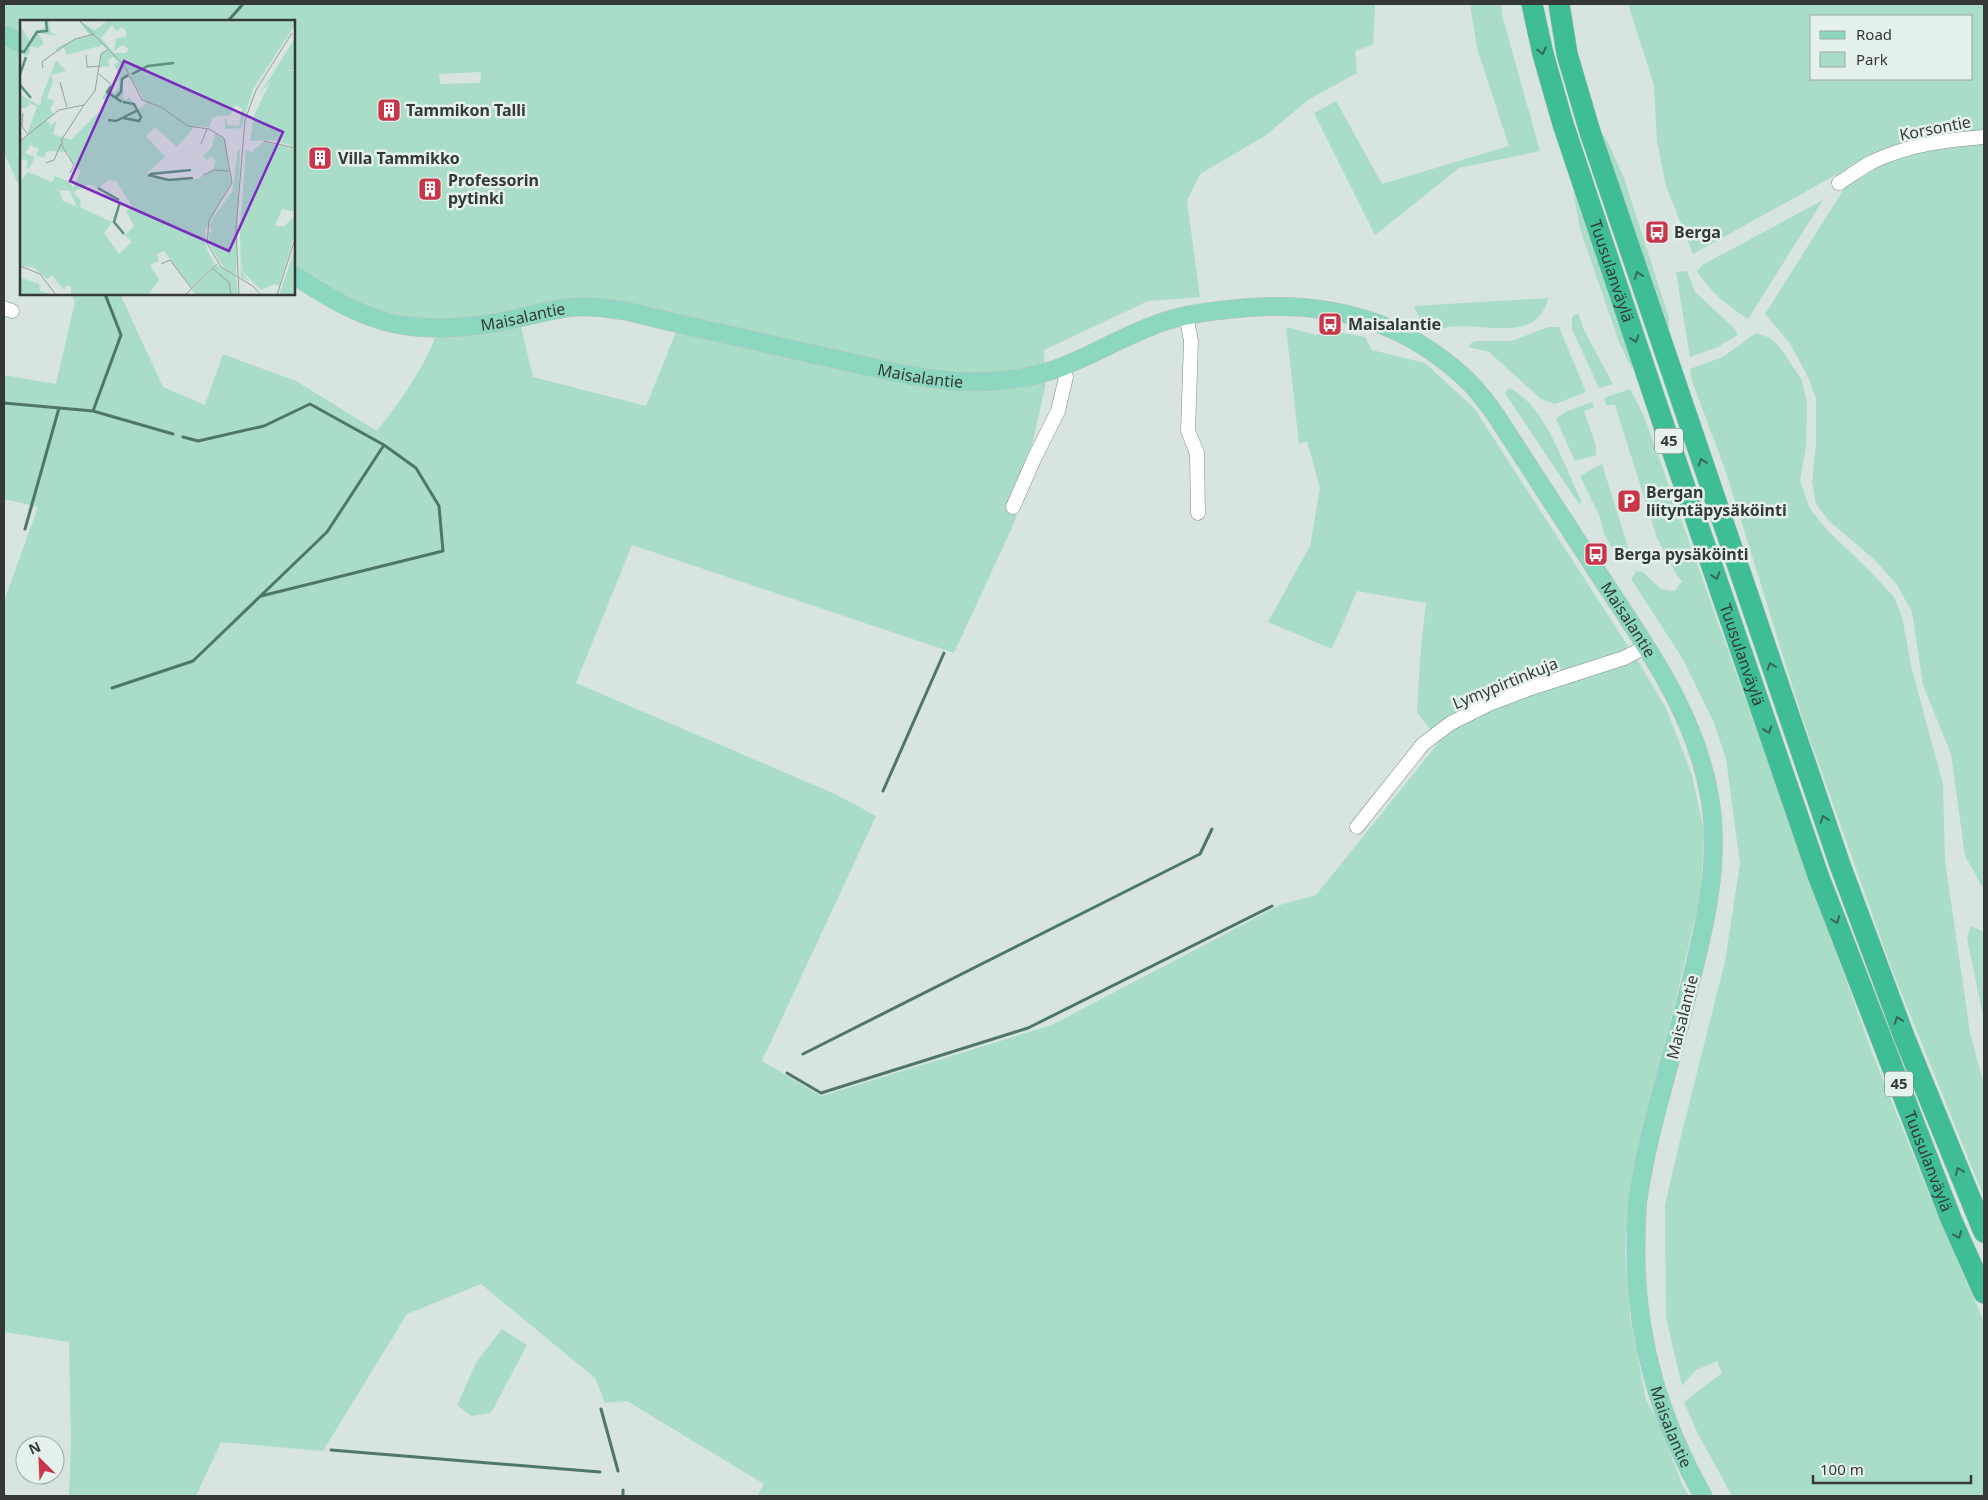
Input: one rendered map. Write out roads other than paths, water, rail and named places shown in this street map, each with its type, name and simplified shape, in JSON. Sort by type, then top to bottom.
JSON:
[{"type":"highway","name":"Tuusulanväylä","points":[[1532,4],[1543,54],[1563,124],[1671,448],[1818,874],[1951,1219],[1984,1293]]},
{"type":"highway","name":"Tuusulanväylä","points":[[1559,4],[1567,54],[1590,132],[1840,865],[1905,1039],[1984,1232]]},
{"type":"main road","points":[[4,35],[20,43]]},
{"type":"main road","name":"Maisalantie","points":[[295,276],[337,301],[375,319],[401,324],[427,327],[460,327],[567,308],[602,308],[892,372],[940,380],[1003,381],[1027,377],[1062,367],[1134,333],[1186,315],[1255,307],[1321,308],[1361,316],[1379,322],[1409,337],[1440,357],[1472,385],[1496,414],[1647,646],[1672,687],[1695,741],[1710,799],[1714,860],[1711,896],[1703,936],[1654,1123],[1638,1200],[1636,1235],[1638,1299],[1643,1337],[1651,1372],[1661,1406],[1684,1462],[1703,1496]]},
{"type":"street","name":"Korsontie","points":[[1839,183],[1872,162],[1912,148],[1984,136]]},
{"type":"street","points":[[1186,315],[1191,341],[1188,431],[1197,453],[1198,513]]},
{"type":"street","points":[[1013,507],[1058,411],[1066,377],[1062,367]]},
{"type":"street","name":"Lymypirtinkuja","points":[[1357,827],[1423,744],[1451,723],[1489,704],[1531,688],[1624,658],[1647,646]]},
{"type":"waterway","points":[[229,20],[243,4]]},
{"type":"waterway","points":[[93,411],[121,335],[105,295]]},
{"type":"waterway","points":[[4,403],[93,411],[173,434]]},
{"type":"waterway","points":[[183,437],[198,441],[264,426],[310,404],[384,445],[416,468],[439,506],[443,551],[261,596]]},
{"type":"waterway","points":[[25,529],[59,408]]},
{"type":"waterway","points":[[112,688],[193,661],[327,532],[384,445]]},
{"type":"waterway","points":[[883,791],[944,653]]},
{"type":"waterway","points":[[803,1054],[1200,854],[1212,829]]},
{"type":"waterway","points":[[787,1073],[821,1093],[1028,1028],[1272,906]]},
{"type":"waterway","points":[[601,1409],[618,1471]]},
{"type":"waterway","points":[[331,1450],[600,1472]]},
{"type":"waterway","points":[[623,1490],[623,1496]]},
{"type":"place","name":"Tammikon Talli","points":[[389,110]]},
{"type":"place","name":"Villa Tammikko","points":[[320,158]]},
{"type":"place","name":"Professorin pytinki","points":[[430,189]]},
{"type":"place","name":"Berga","points":[[1657,232]]},
{"type":"place","name":"Maisalantie","points":[[1330,324]]},
{"type":"place","name":"Bergan liityntäpysäköinti","points":[[1629,501]]},
{"type":"place","name":"Berga pysäköinti","points":[[1596,554]]}]
